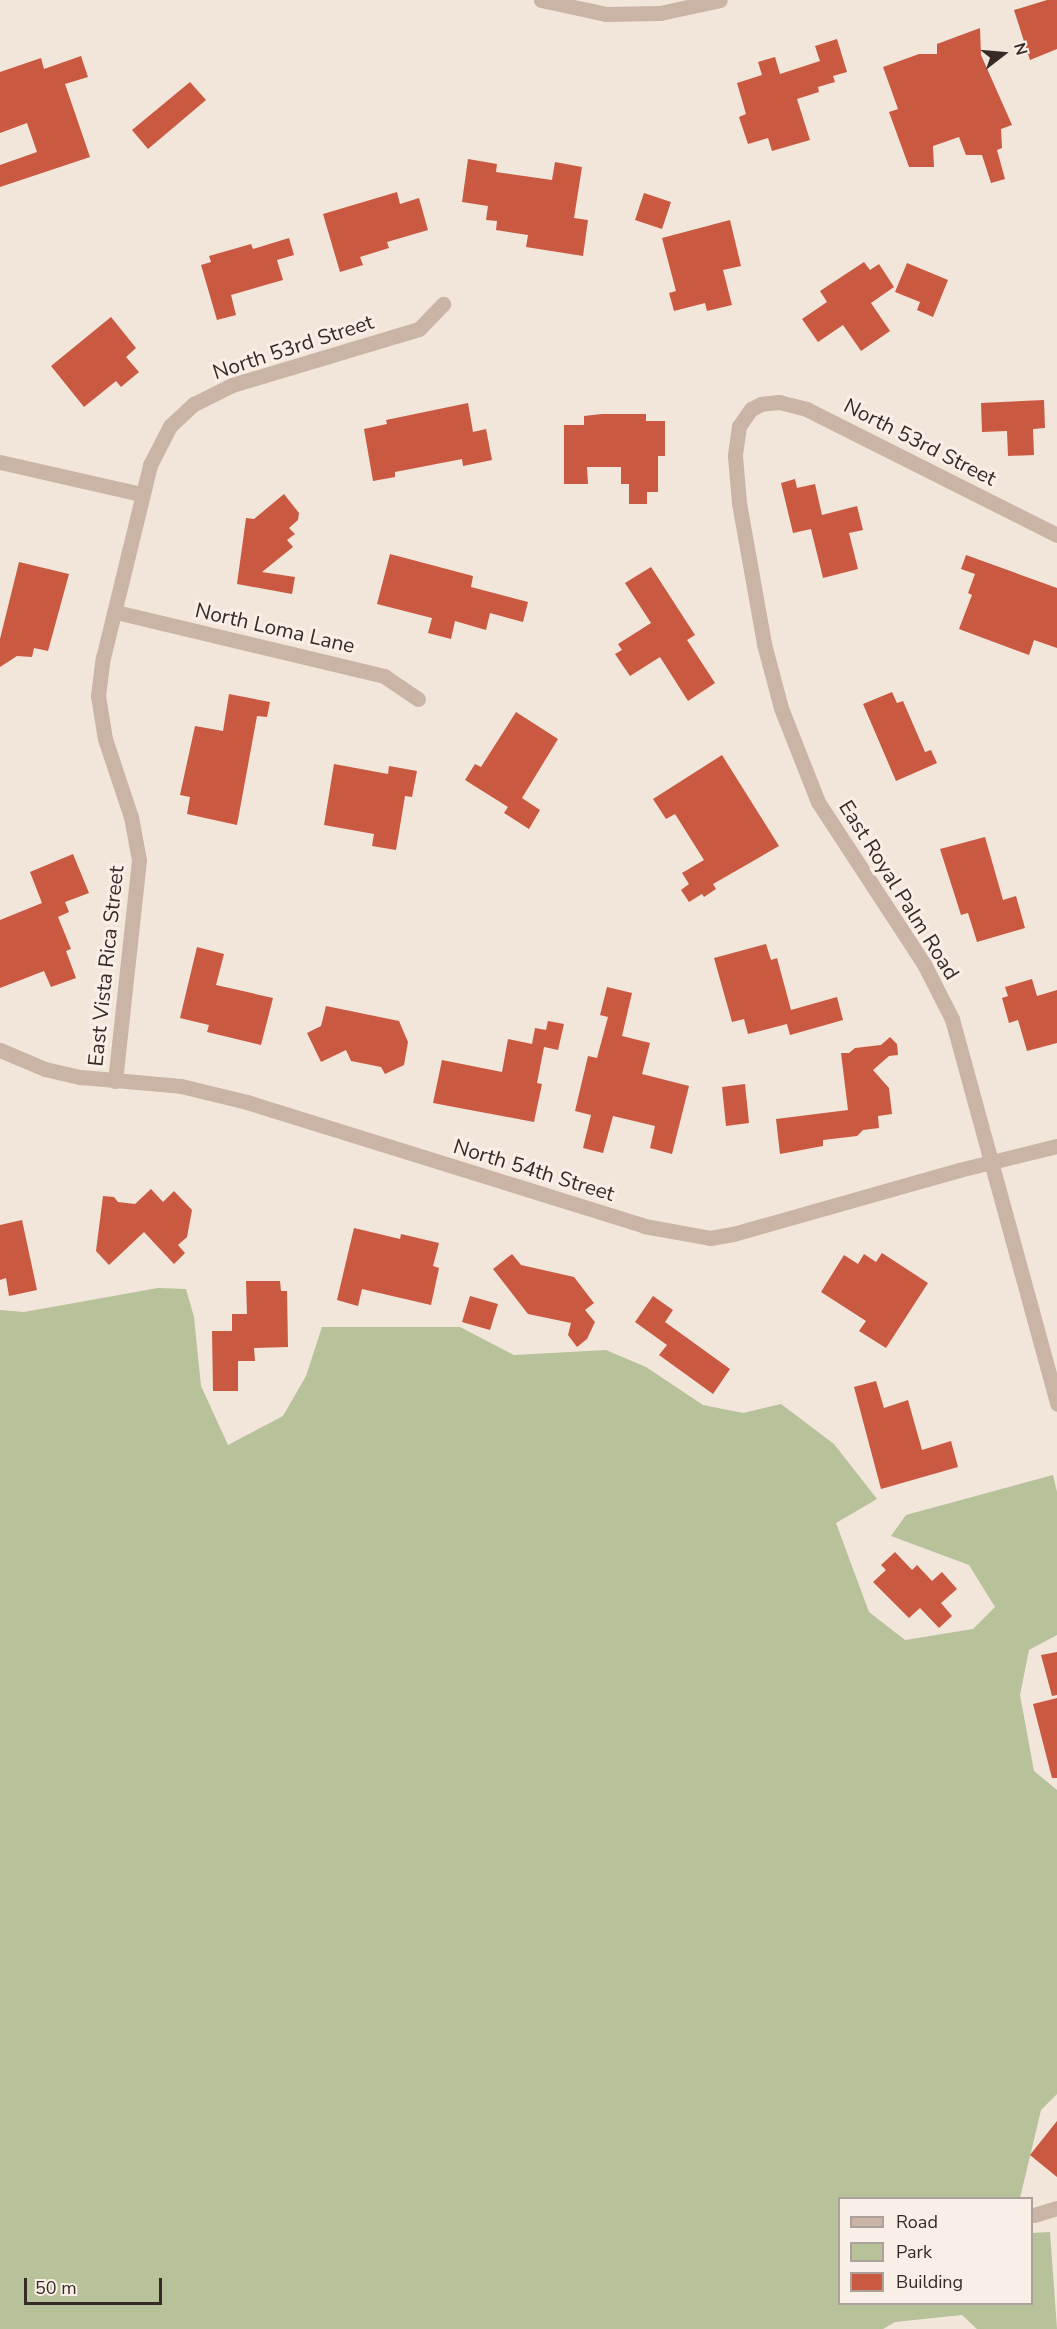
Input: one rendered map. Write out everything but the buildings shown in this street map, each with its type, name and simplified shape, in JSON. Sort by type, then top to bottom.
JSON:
[{"type":"street","points":[[541,0],[606,14],[660,13],[720,0]]},
{"type":"street","name":"North 53rd Street","points":[[116,612],[141,494],[150,465],[170,426],[194,404],[232,385],[419,329],[443,304]]},
{"type":"street","name":"North 53rd Street","points":[[761,404],[779,402],[807,409],[1057,535]]},
{"type":"street","name":"East Royal Palm Road","points":[[761,404],[751,409],[739,426],[735,456],[739,503],[764,644],[781,708],[818,802],[938,986],[952,1019],[1057,1404]]},
{"type":"street","points":[[0,462],[141,494]]},
{"type":"street","name":"North Loma Lane","points":[[116,612],[384,676],[418,699]]},
{"type":"street","name":"East Vista Rica Street","points":[[115,1081],[140,860],[131,817],[105,739],[98,696],[103,658],[116,612]]},
{"type":"street","name":"North 54th Street","points":[[0,1050],[45,1069],[81,1077],[181,1086],[247,1102],[644,1226],[710,1238],[1057,1146]]},
{"type":"street","points":[[1034,2215],[1057,2208]]},
{"type":"green space","points":[[158,1288],[186,1289],[194,1317],[201,1386],[228,1445],[283,1416],[306,1376],[322,1327],[460,1327],[514,1355],[606,1350],[646,1367],[703,1405],[743,1413],[781,1404],[834,1444],[877,1499],[836,1523],[869,1612],[905,1640],[973,1629],[995,1607],[969,1565],[891,1536],[906,1515],[1053,1475],[1057,1492],[1057,1635],[1029,1650],[1020,1695],[1034,1771],[1057,1790],[1057,2094],[1041,2110],[1020,2197],[838,2197],[838,2305],[1033,2305],[1033,2233],[1050,2232],[1057,2329],[977,2329],[962,2315],[895,2322],[883,2329],[0,2329],[0,1310],[24,1312]]}]
